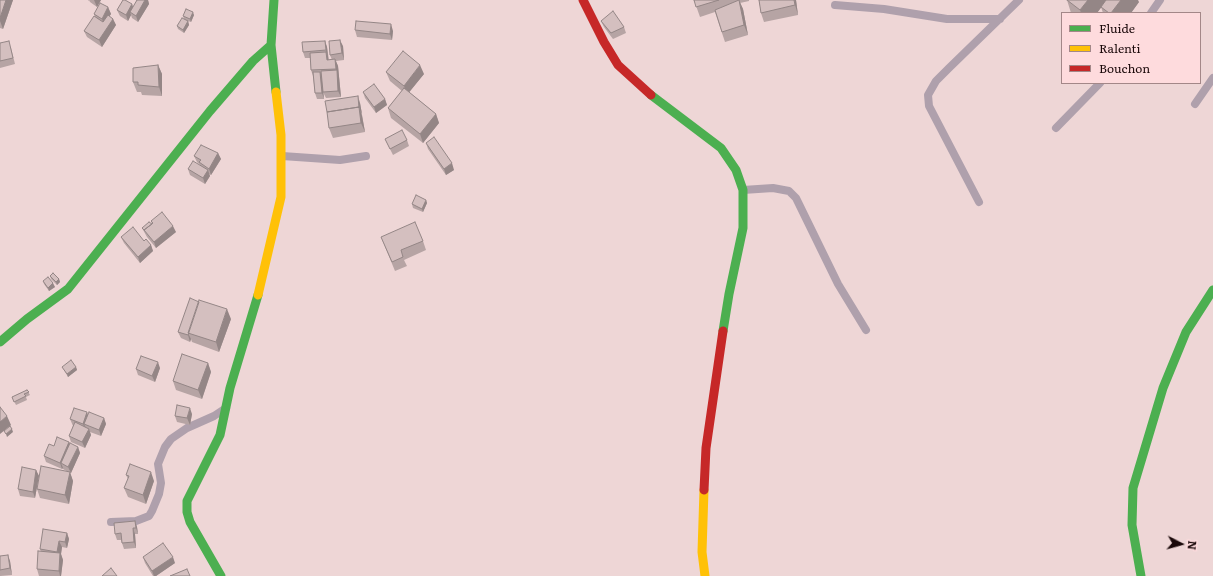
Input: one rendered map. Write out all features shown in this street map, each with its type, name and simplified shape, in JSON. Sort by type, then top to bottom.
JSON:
[{"type":"street","points":[[221,576],[190,522],[186,501],[216,446],[230,388],[264,276],[281,197],[282,156],[278,91],[271,45],[274,0]]},
{"type":"street","points":[[583,0],[604,42],[618,65],[644,90],[721,148],[736,170],[743,190],[743,228],[729,294],[706,448],[702,552],[705,576]]},
{"type":"street","points":[[979,202],[929,106],[928,95],[936,81],[1019,0]]},
{"type":"street","points":[[1152,12],[1160,0]]},
{"type":"street","points":[[835,5],[884,9],[947,18],[1000,19]]},
{"type":"street","points":[[0,342],[27,319],[58,298],[68,289],[210,111],[253,61],[271,45]]},
{"type":"street","points":[[1195,104],[1213,78]]},
{"type":"street","points":[[1056,128],[1099,84]]},
{"type":"street","points":[[282,156],[340,160],[366,156]]},
{"type":"street","points":[[743,190],[773,188],[789,191],[796,198],[838,284],[866,330]]},
{"type":"street","points":[[1141,576],[1132,526],[1133,488],[1163,388],[1186,332],[1213,290]]},
{"type":"street","points":[[111,522],[136,520],[149,516],[159,494],[161,483],[158,464],[165,447],[171,439],[187,428],[214,416],[226,408]]},
{"type":"building","points":[[0,0],[6,0],[0,18]]},
{"type":"building","points":[[123,0],[132,4],[126,15],[117,10]]},
{"type":"building","points":[[137,0],[145,0],[136,16],[130,12]]},
{"type":"building","points":[[694,0],[719,0],[696,7]]},
{"type":"building","points":[[739,0],[744,25],[722,32],[715,10]]},
{"type":"building","points":[[759,0],[794,0],[795,5],[761,13]]},
{"type":"building","points":[[1067,0],[1088,0],[1080,10]]},
{"type":"building","points":[[1106,0],[1121,0],[1112,12],[1108,12],[1101,7]]},
{"type":"building","points":[[100,3],[108,7],[102,19],[94,14]]},
{"type":"building","points":[[186,9],[193,12],[190,19],[183,16]]},
{"type":"building","points":[[613,11],[624,27],[611,33],[601,21]]},
{"type":"building","points":[[108,15],[113,19],[99,40],[84,31],[94,16],[103,22]]},
{"type":"building","points":[[182,18],[188,21],[183,30],[177,26]]},
{"type":"building","points":[[356,21],[391,24],[390,34],[355,30]]},
{"type":"building","points":[[340,40],[342,53],[330,55],[329,41]]},
{"type":"building","points":[[9,41],[13,58],[0,61],[0,43]]},
{"type":"building","points":[[325,41],[326,50],[303,52],[302,42]]},
{"type":"building","points":[[403,51],[420,65],[404,86],[386,72]]},
{"type":"building","points":[[326,52],[327,60],[335,59],[336,69],[311,70],[310,53]]},
{"type":"building","points":[[158,65],[159,87],[138,85],[138,82],[133,82],[133,68]]},
{"type":"building","points":[[337,70],[338,91],[323,92],[321,71]]},
{"type":"building","points":[[313,72],[320,72],[322,93],[315,93]]},
{"type":"building","points":[[374,84],[385,99],[374,107],[363,92]]},
{"type":"building","points":[[404,88],[436,114],[420,134],[388,108]]},
{"type":"building","points":[[358,96],[359,107],[327,112],[325,101]]},
{"type":"building","points":[[359,107],[361,123],[329,128],[327,112]]},
{"type":"building","points":[[402,130],[407,140],[390,149],[385,139]]},
{"type":"building","points":[[434,137],[452,163],[444,169],[426,143]]},
{"type":"building","points":[[201,145],[218,153],[209,169],[199,162],[201,160],[194,156]]},
{"type":"building","points":[[193,161],[208,170],[203,178],[188,169]]},
{"type":"building","points":[[416,195],[426,200],[422,209],[412,204]]},
{"type":"building","points":[[162,212],[173,226],[154,242],[144,230],[153,223],[151,221]]},
{"type":"building","points":[[149,222],[152,224],[144,230],[142,228]]},
{"type":"building","points":[[415,222],[423,241],[401,250],[403,257],[392,262],[381,237]]},
{"type":"building","points":[[133,227],[144,241],[146,239],[151,245],[138,257],[121,237]]},
{"type":"building","points":[[53,273],[59,279],[56,282],[50,276]]},
{"type":"building","points":[[48,277],[53,283],[48,288],[43,281]]},
{"type":"building","points":[[190,298],[199,302],[188,335],[178,332]]},
{"type":"building","points":[[199,300],[227,309],[216,342],[188,333]]},
{"type":"building","points":[[182,354],[208,363],[198,390],[173,381]]},
{"type":"building","points":[[141,356],[158,362],[152,376],[136,369]]},
{"type":"building","points":[[71,360],[76,367],[67,374],[62,367]]},
{"type":"building","points":[[27,390],[29,392],[24,394],[26,396],[14,402],[12,397]]},
{"type":"building","points":[[177,405],[190,408],[187,418],[175,416]]},
{"type":"building","points":[[0,407],[7,416],[0,422]]},
{"type":"building","points":[[74,408],[87,412],[83,424],[70,419]]},
{"type":"building","points":[[89,412],[104,418],[99,430],[84,424]]},
{"type":"building","points":[[75,422],[89,429],[82,442],[69,436]]},
{"type":"building","points":[[10,426],[12,429],[6,434],[4,431]]},
{"type":"building","points":[[57,437],[69,442],[60,463],[44,456],[49,444],[54,446]]},
{"type":"building","points":[[70,443],[78,447],[68,467],[61,463]]},
{"type":"building","points":[[130,464],[151,472],[143,495],[124,488],[129,476],[126,475]]},
{"type":"building","points":[[41,466],[70,472],[65,495],[37,489]]},
{"type":"building","points":[[22,467],[36,470],[33,492],[18,489]]},
{"type":"building","points":[[135,521],[136,528],[133,528],[134,542],[122,543],[121,533],[115,534],[114,523]]},
{"type":"building","points":[[43,529],[67,533],[65,542],[59,541],[57,552],[40,549]]},
{"type":"building","points":[[163,543],[173,557],[152,571],[143,557]]},
{"type":"building","points":[[38,551],[60,553],[59,571],[37,569]]},
{"type":"building","points":[[8,555],[10,568],[0,570],[0,556]]},
{"type":"building","points":[[111,568],[117,576],[102,576]]},
{"type":"building","points":[[187,569],[190,576],[170,576]]},
{"type":"traffic: fast","points":[[274,0],[271,45],[276,92]]},
{"type":"traffic: fast","points":[[0,342],[27,319],[68,289],[210,111],[253,61],[271,45]]},
{"type":"traffic: fast","points":[[651,95],[721,148],[736,170],[743,190],[743,228],[723,331]]},
{"type":"traffic: fast","points":[[1141,576],[1132,525],[1133,488],[1163,388],[1186,332],[1213,290]]},
{"type":"traffic: fast","points":[[221,576],[190,522],[187,512],[187,501],[220,435],[230,388],[258,295]]},
{"type":"traffic: slow","points":[[258,295],[281,197],[281,135],[276,92]]},
{"type":"traffic: slow","points":[[704,490],[702,552],[705,576]]},
{"type":"traffic: jam","points":[[583,0],[604,42],[618,65],[651,95]]},
{"type":"traffic: jam","points":[[704,490],[706,448],[723,331]]}]
